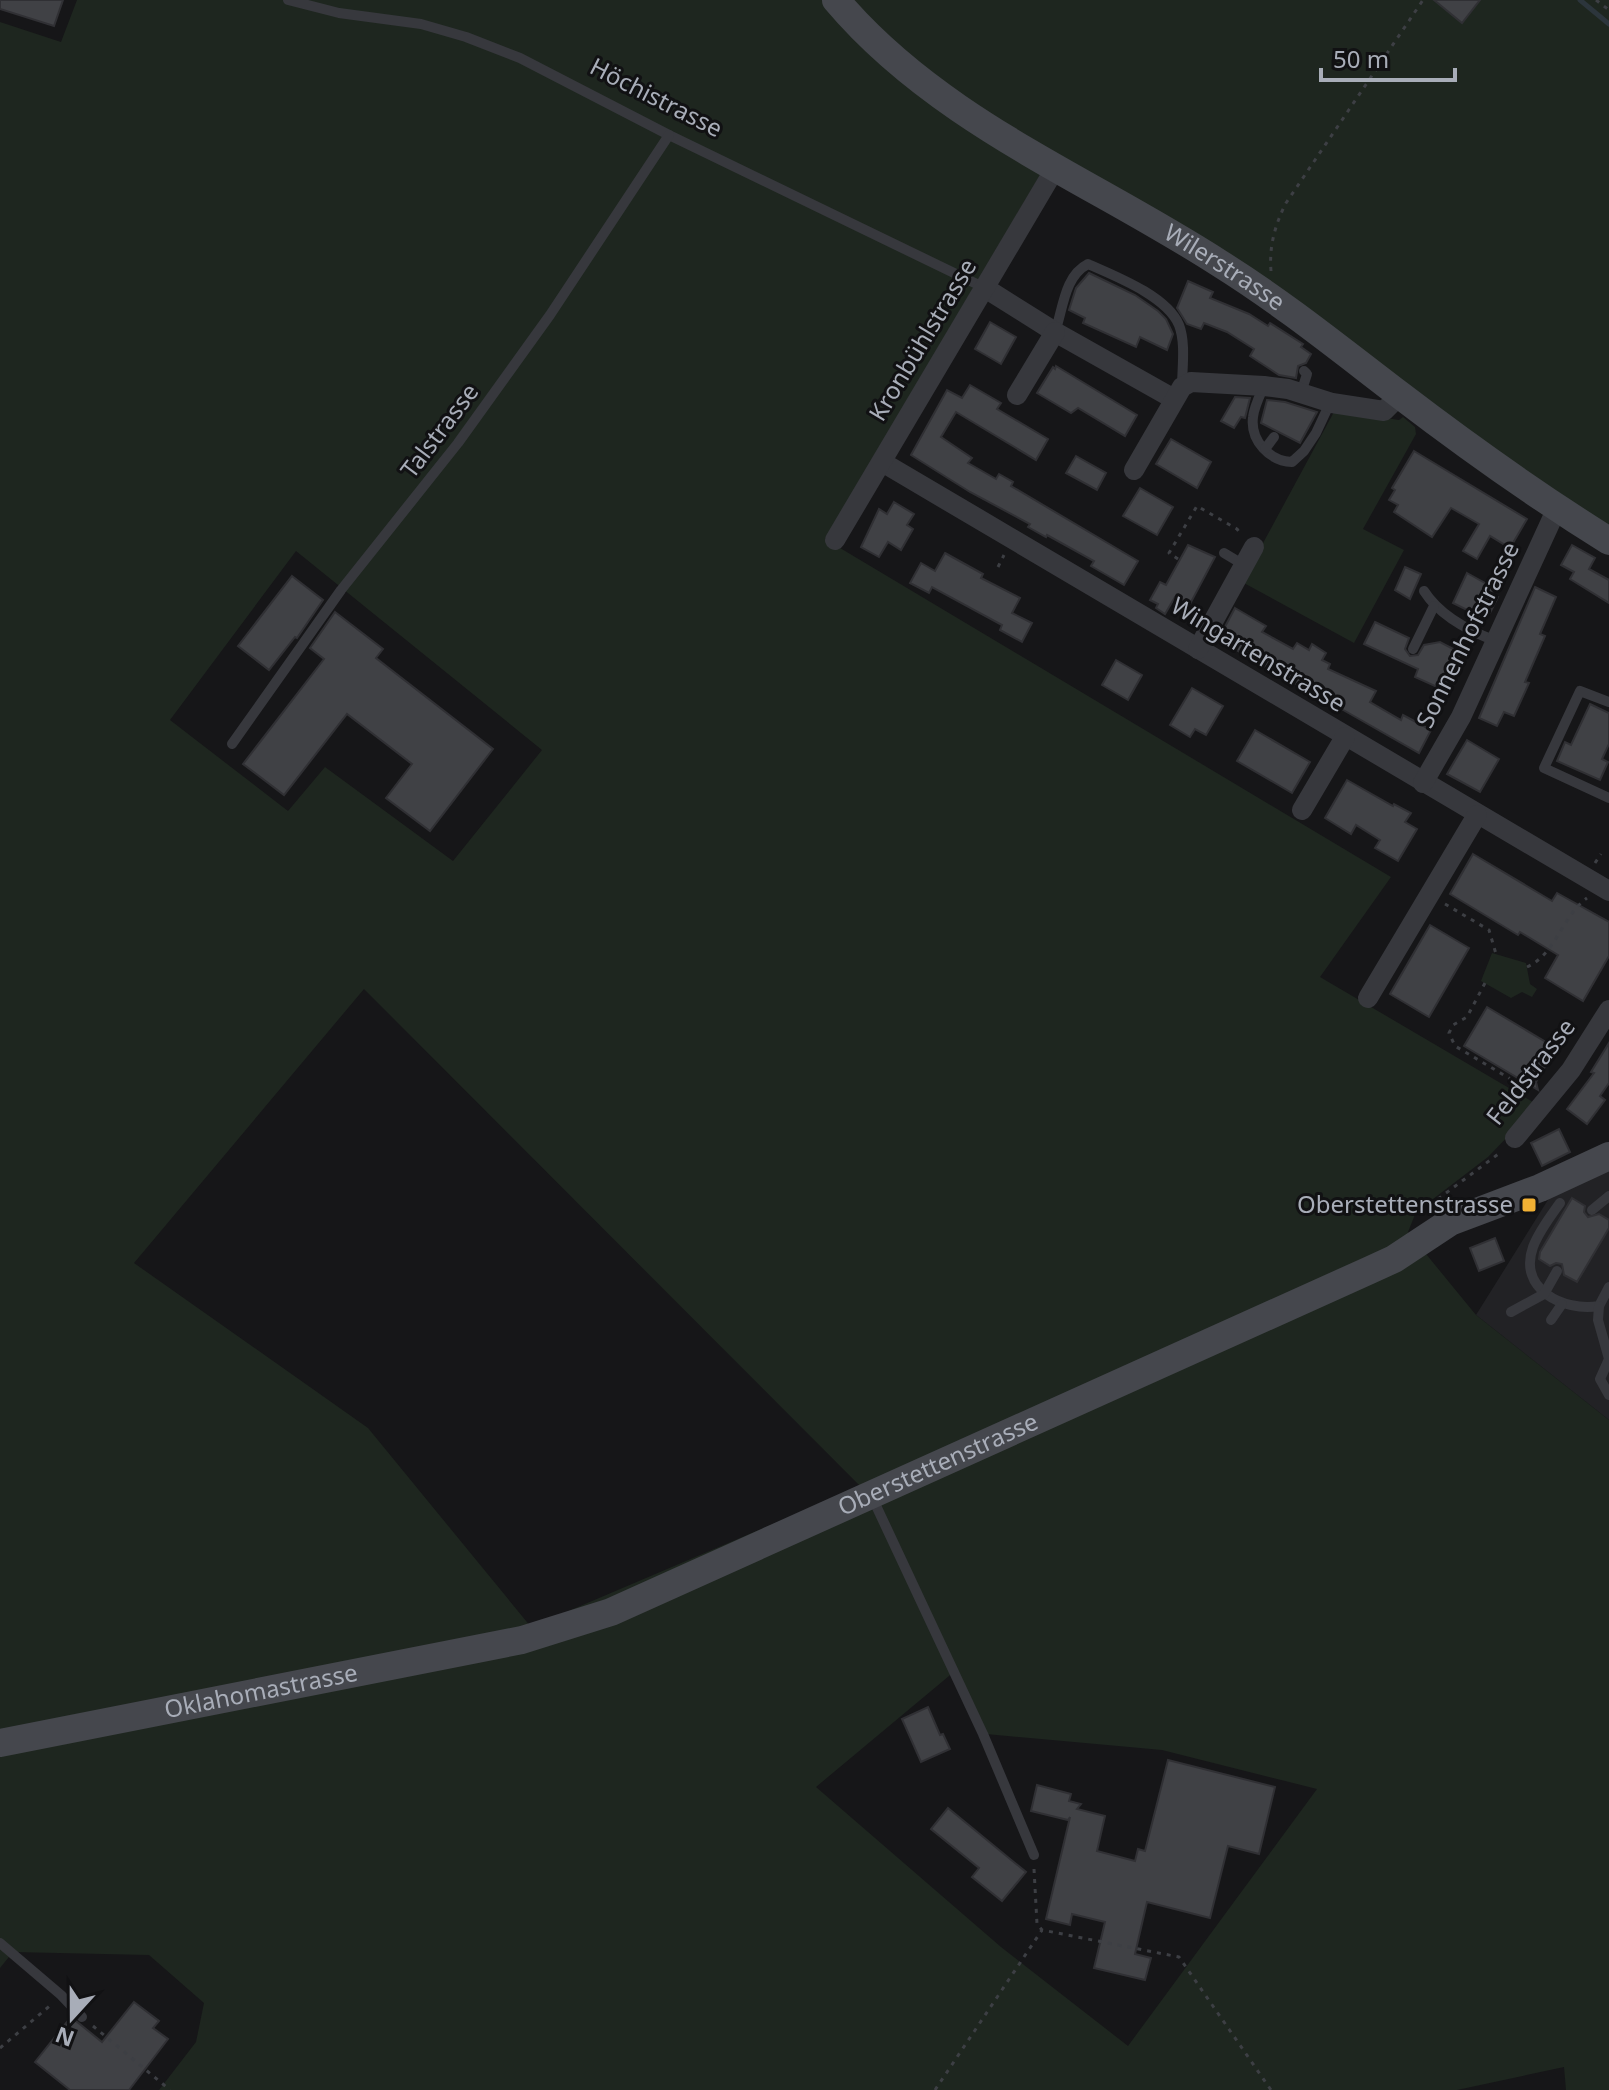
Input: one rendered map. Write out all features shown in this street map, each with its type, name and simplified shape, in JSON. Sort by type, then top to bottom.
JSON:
[{"type":"street","name":"Wilerstrasse","points":[[836,0],[874,40],[925,85],[974,119],[1219,262],[1557,508],[1609,541]]},
{"type":"street","name":"Kronbühlstrasse","points":[[835,540],[1056,167]]},
{"type":"street","points":[[985,288],[1055,332],[1182,390],[1264,386],[1301,393],[1330,403],[1384,411],[1400,395]]},
{"type":"street","points":[[1017,395],[1055,332]]},
{"type":"street","points":[[1134,470],[1182,390]]},
{"type":"street","name":"Wingartenstrasse","points":[[882,462],[1477,815],[1517,831],[1557,853],[1601,892]]},
{"type":"street","name":"Sonnenhofstrasse","points":[[1423,783],[1461,717],[1557,508]]},
{"type":"street","points":[[1198,649],[1246,548]]},
{"type":"street","points":[[1302,810],[1345,737]]},
{"type":"street","points":[[1368,998],[1477,815]]},
{"type":"street","name":"Feldstrasse","points":[[1515,1138],[1571,1070],[1609,1010]]},
{"type":"street","name":"Oberstettenstrasse","points":[[522,1640],[611,1612],[1394,1259],[1450,1222],[1540,1188],[1609,1156]]},
{"type":"street","name":"Oklahomastrasse","points":[[0,1743],[522,1640]]},
{"type":"lane","name":"Höchistrasse","points":[[288,0],[339,13],[421,24],[520,58],[669,135],[985,288]]},
{"type":"lane","name":"Talstrasse","points":[[232,744],[341,590],[458,443],[550,315],[669,135]]},
{"type":"lane","points":[[1055,332],[1065,297],[1079,269],[1088,264],[1107,272],[1161,301],[1179,324],[1182,390]]},
{"type":"lane","points":[[1301,393],[1307,374],[1304,371]]},
{"type":"lane","points":[[1264,386],[1253,418],[1255,436],[1280,461],[1292,462],[1310,442],[1330,403]]},
{"type":"lane","points":[[1265,449],[1274,437]]},
{"type":"lane","points":[[1224,553],[1246,548]]},
{"type":"lane","points":[[1424,591],[1434,606],[1475,633],[1496,641]]},
{"type":"lane","points":[[1413,649],[1434,606]]},
{"type":"lane","points":[[1609,702],[1580,691],[1544,768],[1609,798]]},
{"type":"lane","points":[[1592,1210],[1609,1196]]},
{"type":"lane","points":[[1560,1203],[1532,1250],[1531,1272],[1544,1294],[1562,1304],[1586,1308],[1599,1306]]},
{"type":"lane","points":[[1511,1312],[1544,1294],[1557,1271]]},
{"type":"lane","points":[[1609,1287],[1599,1306],[1598,1320],[1609,1359],[1600,1379],[1609,1395]]},
{"type":"lane","points":[[1551,1320],[1562,1304]]},
{"type":"lane","points":[[872,1495],[983,1734],[1034,1855]]},
{"type":"lane","points":[[0,1943],[82,2017]]},
{"type":"path","points":[[1273,299],[1270,252],[1281,212],[1423,0]]},
{"type":"path","points":[[1596,0],[1609,10]]},
{"type":"path","points":[[1178,559],[1169,553],[1197,506],[1237,529],[1246,548]]},
{"type":"path","points":[[998,567],[1007,547]]},
{"type":"path","points":[[1527,967],[1541,961],[1577,905],[1601,892]]},
{"type":"path","points":[[1430,895],[1489,930],[1496,954]]},
{"type":"path","points":[[1485,983],[1467,1017],[1453,1025],[1449,1033],[1455,1046],[1547,1101]]},
{"type":"path","name":"Feldstrasse","points":[[1426,1209],[1484,1167],[1515,1138]]},
{"type":"path","points":[[1034,1855],[1037,1924],[1042,1930],[1179,1957],[1271,2090]]},
{"type":"path","points":[[935,2090],[1042,1930]]},
{"type":"path","points":[[0,2048],[61,1995]]},
{"type":"path","points":[[82,2017],[170,2090]]},
{"type":"shaded area","points":[[77,0],[1609,0],[1609,528],[1053,153],[825,539],[1391,877],[1320,977],[1538,1105],[1488,1157],[1416,1212],[1408,1232],[1476,1315],[1609,1420],[1609,2090],[1566,2090],[1564,2067],[1457,2090],[159,2090],[196,2042],[204,2003],[149,1955],[13,1952],[0,1968],[0,22],[61,42]],"holes":[[[296,551],[542,750],[453,861],[325,767],[288,811],[170,720]],[[364,989],[860,1487],[531,1627],[368,1428],[134,1263]],[[955,1671],[986,1734],[1162,1750],[1317,1789],[1128,2046],[1001,1947],[816,1787]]]},
{"type":"shaded area","points":[[1335,410],[1399,420],[1403,417],[1415,427],[1416,434],[1363,529],[1404,550],[1354,643],[1242,582]]},
{"type":"shaded area","points":[[1492,953],[1526,963],[1530,984],[1537,989],[1532,997],[1522,992],[1511,998],[1481,981]]},
{"type":"shaded area","points":[[1609,1166],[1609,1420],[1476,1315],[1551,1195]]},
{"type":"building","points":[[0,0],[63,0],[54,26],[0,9]]},
{"type":"building","points":[[1434,0],[1480,0],[1462,23]]},
{"type":"building","points":[[1089,273],[1135,295],[1158,311],[1173,334],[1167,350],[1140,337],[1136,347],[1083,323],[1085,318],[1069,310],[1076,288]]},
{"type":"building","points":[[1188,281],[1213,292],[1210,298],[1249,314],[1268,326],[1270,323],[1303,344],[1301,347],[1311,354],[1306,363],[1298,366],[1296,378],[1279,375],[1250,356],[1254,349],[1227,332],[1204,323],[1201,329],[1187,324],[1177,308]]},
{"type":"building","points":[[990,322],[1016,337],[1001,364],[975,349]]},
{"type":"building","points":[[1056,366],[1137,415],[1125,436],[1078,408],[1071,413],[1037,393]]},
{"type":"building","points":[[970,385],[1001,403],[997,409],[1048,439],[1036,460],[956,412],[941,437],[972,458],[968,463],[996,479],[999,474],[1013,482],[1011,486],[1138,561],[1124,585],[1091,566],[1094,561],[1028,527],[1030,524],[970,492],[911,455],[947,390],[962,398]]},
{"type":"building","points":[[1235,397],[1250,398],[1245,418],[1241,417],[1234,428],[1221,421]]},
{"type":"building","points":[[1267,400],[1317,412],[1300,443],[1261,423]]},
{"type":"building","points":[[1171,439],[1211,462],[1197,488],[1156,464]]},
{"type":"building","points":[[1414,451],[1527,519],[1510,548],[1490,536],[1477,559],[1463,551],[1479,524],[1451,508],[1432,537],[1394,512],[1398,505],[1389,500],[1395,490],[1392,488]]},
{"type":"building","points":[[1076,456],[1106,473],[1097,490],[1066,473]]},
{"type":"building","points":[[1140,488],[1173,507],[1157,535],[1123,516]]},
{"type":"building","points":[[894,502],[914,514],[907,525],[913,529],[901,550],[888,542],[879,557],[861,547],[879,509],[887,514]]},
{"type":"building","points":[[1188,545],[1215,557],[1190,604],[1175,597],[1165,614],[1156,608],[1158,604],[1150,600],[1160,582],[1166,585]]},
{"type":"building","points":[[1572,545],[1595,558],[1589,569],[1609,580],[1609,603],[1570,579],[1574,572],[1561,565]]},
{"type":"building","points":[[945,553],[983,574],[981,578],[1020,598],[1012,613],[1032,623],[1022,642],[1000,630],[1002,625],[932,587],[929,593],[910,583],[921,563],[935,571]]},
{"type":"building","points":[[1405,567],[1421,574],[1410,599],[1395,590]]},
{"type":"building","points":[[1467,573],[1494,588],[1492,594],[1498,597],[1490,613],[1484,610],[1481,617],[1453,603]]},
{"type":"building","points":[[292,576],[323,600],[297,638],[269,670],[238,646]]},
{"type":"building","points":[[1535,587],[1556,597],[1540,634],[1545,636],[1525,682],[1529,683],[1514,716],[1504,712],[1497,726],[1479,718]]},
{"type":"building","points":[[1235,608],[1266,626],[1262,632],[1293,649],[1297,643],[1309,650],[1312,644],[1326,653],[1322,660],[1330,664],[1328,669],[1376,691],[1370,702],[1401,720],[1403,715],[1431,730],[1419,753],[1338,707],[1340,704],[1315,691],[1313,694],[1231,647],[1234,643],[1220,636]]},
{"type":"building","points":[[335,612],[383,649],[376,658],[493,749],[430,831],[386,798],[412,764],[347,714],[284,795],[243,764],[324,659],[310,648]]},
{"type":"building","points":[[1375,622],[1409,638],[1405,649],[1410,656],[1418,655],[1424,645],[1440,642],[1461,653],[1448,681],[1437,687],[1415,677],[1418,669],[1364,644]]},
{"type":"building","points":[[1116,660],[1142,675],[1128,700],[1102,685]]},
{"type":"building","points":[[1192,688],[1223,706],[1206,735],[1195,729],[1190,737],[1170,725]]},
{"type":"building","points":[[1590,704],[1609,713],[1609,744],[1602,759],[1608,762],[1600,780],[1557,761],[1565,742],[1571,745]]},
{"type":"building","points":[[1255,730],[1310,762],[1292,793],[1237,761]]},
{"type":"building","points":[[1467,740],[1499,759],[1480,792],[1447,774]]},
{"type":"building","points":[[1347,780],[1411,813],[1405,822],[1417,829],[1398,861],[1375,848],[1380,840],[1356,825],[1351,834],[1325,818]]},
{"type":"building","points":[[1473,854],[1552,901],[1557,893],[1609,922],[1609,956],[1583,1001],[1545,978],[1558,955],[1450,894]]},
{"type":"building","points":[[1430,925],[1469,948],[1429,1017],[1390,994]]},
{"type":"building","points":[[1487,1007],[1556,1048],[1536,1082],[1538,1090],[1464,1046]]},
{"type":"building","points":[[1609,1043],[1609,1083],[1600,1096],[1605,1100],[1587,1124],[1567,1109],[1594,1073],[1591,1072]]},
{"type":"building","points":[[1559,1129],[1570,1152],[1542,1166],[1531,1143]]},
{"type":"building","points":[[1572,1198],[1585,1206],[1584,1212],[1588,1217],[1599,1214],[1609,1220],[1609,1228],[1577,1282],[1564,1275],[1562,1264],[1550,1266],[1539,1259],[1540,1252]]},
{"type":"building","points":[[1495,1238],[1504,1261],[1479,1271],[1470,1248]]},
{"type":"building","points":[[928,1707],[950,1749],[921,1762],[902,1719]]},
{"type":"building","points":[[1168,1760],[1275,1787],[1259,1854],[1228,1846],[1210,1918],[1147,1902],[1135,1954],[1151,1958],[1145,1980],[1094,1968],[1105,1922],[1072,1914],[1070,1925],[1046,1919],[1070,1817],[1068,1820],[1031,1811],[1037,1785],[1071,1794],[1069,1801],[1081,1804],[1077,1809],[1105,1816],[1097,1851],[1135,1861],[1138,1849],[1145,1851]]},
{"type":"building","points":[[948,1808],[1026,1872],[1002,1901],[972,1877],[979,1868],[931,1829]]},
{"type":"building","points":[[134,2002],[159,2021],[153,2028],[168,2039],[129,2090],[70,2090],[35,2062],[71,2017],[102,2042]]},
{"type":"waterway","points":[[1580,0],[1609,24]]},
{"type":"place","name":"Oberstettenstrasse","points":[[1529,1205]]}]
